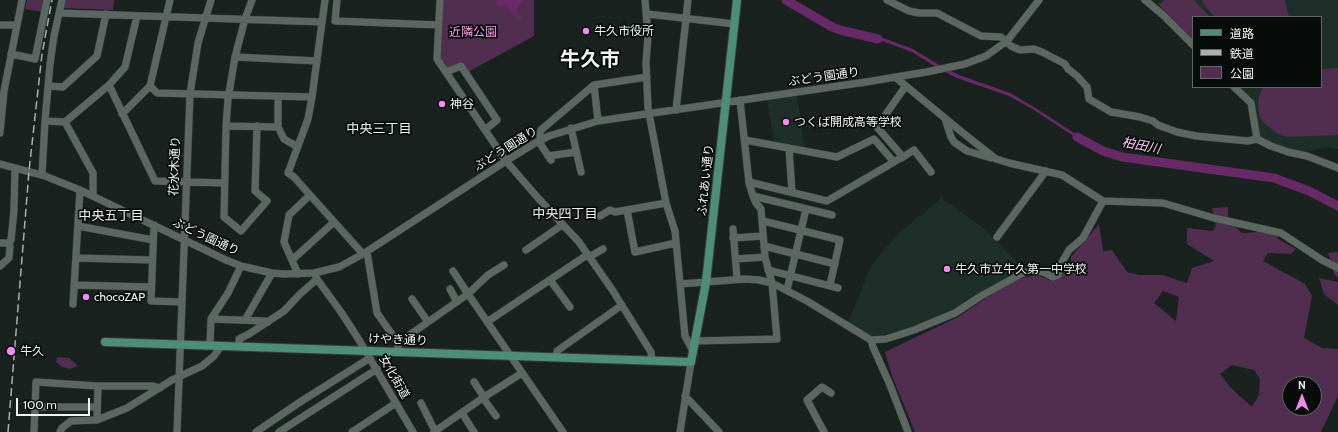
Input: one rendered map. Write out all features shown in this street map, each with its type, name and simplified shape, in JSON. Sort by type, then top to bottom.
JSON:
[{"type":"main road","name":"ふれあい通り","points":[[691,362],[706,282],[727,102],[737,0]]},
{"type":"main road","name":"けやき通り","points":[[105,342],[239,346],[368,354],[398,352],[691,362]]},
{"type":"street","points":[[0,133],[3,77],[11,54],[22,0]]},
{"type":"street","points":[[11,54],[35,60],[47,0]]},
{"type":"street","points":[[42,175],[45,121],[52,50],[58,13],[62,0]]},
{"type":"street","points":[[122,114],[150,86],[170,0]]},
{"type":"street","name":"花水木通り","points":[[177,432],[190,94],[198,43],[211,0]]},
{"type":"street","points":[[252,0],[245,19],[235,58],[226,126],[224,217],[241,231],[267,201],[255,191],[257,126]]},
{"type":"street","points":[[326,0],[308,119],[288,173],[294,177],[334,222],[365,253],[377,313],[398,343],[398,352]]},
{"type":"street","points":[[337,0],[335,21],[439,25]]},
{"type":"street","points":[[440,0],[437,60],[506,161],[562,225],[579,242],[622,305],[651,352],[652,360]]},
{"type":"street","points":[[645,0],[648,36],[646,62],[649,114],[666,203],[675,231],[685,336],[693,351]]},
{"type":"street","points":[[676,110],[688,0]]},
{"type":"street","points":[[887,0],[909,11],[919,13],[937,13],[981,36],[1001,38],[1007,41],[1011,46],[1020,50],[1034,49],[1065,64],[1068,69],[1078,76],[1087,87],[1089,99],[1111,112],[1140,117],[1154,121],[1177,132],[1196,136],[1248,141],[1257,139],[1271,146],[1288,152],[1307,156],[1338,168]]},
{"type":"street","name":"ぶどう園通り","points":[[0,164],[42,175],[80,190],[241,266],[272,273],[316,276],[339,267],[365,253],[540,140],[571,128],[598,122],[952,68],[977,61],[1007,41],[1039,0]]},
{"type":"street","points":[[1145,0],[1154,3],[1192,44]]},
{"type":"street","points":[[58,13],[322,22]]},
{"type":"street","points":[[48,86],[63,87],[97,56],[106,14]]},
{"type":"street","points":[[647,14],[735,24]]},
{"type":"street","points":[[45,121],[65,122],[110,85],[125,67],[136,16]]},
{"type":"street","points":[[0,25],[17,25]]},
{"type":"street","points":[[235,58],[317,61]]},
{"type":"street","points":[[446,72],[461,66],[497,120],[485,130]]},
{"type":"street","points":[[576,152],[549,158],[541,145],[541,130],[594,85],[647,77]]},
{"type":"street","points":[[895,77],[905,87],[996,159]]},
{"type":"street","points":[[110,85],[122,114],[155,181],[224,183]]},
{"type":"street","points":[[594,85],[598,122]]},
{"type":"street","points":[[150,86],[157,93],[312,97]]},
{"type":"street","points":[[886,114],[905,87]]},
{"type":"street","points":[[1235,88],[1251,103],[1257,139]]},
{"type":"street","points":[[278,97],[278,127],[284,139],[298,147]]},
{"type":"street","points":[[695,341],[777,339],[772,283],[765,257],[763,221],[761,209],[756,203],[749,182],[740,100]]},
{"type":"street","points":[[945,119],[954,142],[967,151],[1062,176],[1103,201],[1163,203],[1214,218],[1282,233],[1322,260],[1338,268]]},
{"type":"street","points":[[65,122],[93,173],[93,196]]},
{"type":"street","points":[[226,126],[278,127]]},
{"type":"street","points":[[876,126],[903,157]]},
{"type":"street","points":[[571,128],[580,172]]},
{"type":"street","points":[[744,140],[837,157],[874,139],[893,162]]},
{"type":"street","points":[[789,148],[792,192]]},
{"type":"street","points":[[749,182],[827,201],[914,150],[932,172]]},
{"type":"street","points":[[0,266],[9,258],[9,243],[11,240],[14,210],[16,169]]},
{"type":"street","points":[[997,237],[1046,171]]},
{"type":"street","points":[[73,304],[80,190]]},
{"type":"street","points":[[298,274],[284,242],[289,216],[310,195]]},
{"type":"street","points":[[753,196],[832,215]]},
{"type":"street","points":[[680,284],[738,279],[759,280],[772,283],[871,340],[886,339],[914,330],[956,313],[980,296],[1021,274],[1030,271],[1043,272],[1053,277],[1058,275],[1062,262],[1069,250],[1083,238],[1103,201]]},
{"type":"street","points":[[600,216],[610,210],[615,212],[666,203]]},
{"type":"street","points":[[786,290],[806,209]]},
{"type":"street","points":[[627,210],[635,252],[676,243]]},
{"type":"street","points":[[763,221],[840,240],[830,285]]},
{"type":"street","points":[[292,260],[334,222]]},
{"type":"street","points":[[154,225],[151,302],[182,302]]},
{"type":"street","points":[[526,250],[562,225]]},
{"type":"street","points":[[78,226],[153,240]]},
{"type":"street","points":[[732,229],[738,279]]},
{"type":"street","points":[[734,238],[763,236]]},
{"type":"street","points":[[0,243],[9,243]]},
{"type":"street","points":[[764,246],[834,264]]},
{"type":"street","points":[[487,322],[588,256],[603,249]]},
{"type":"street","points":[[736,259],[765,257]]},
{"type":"street","points":[[76,258],[152,260]]},
{"type":"street","points":[[398,343],[458,302],[488,275],[504,265]]},
{"type":"street","points":[[210,346],[211,319],[228,293],[241,266]]},
{"type":"street","points":[[768,270],[838,288]]},
{"type":"street","points":[[453,271],[509,356],[563,432]]},
{"type":"street","points":[[245,320],[272,273]]},
{"type":"street","points":[[239,346],[239,339],[284,311],[316,276]]},
{"type":"street","name":"女化街道","points":[[316,276],[368,354],[413,432]]},
{"type":"street","points":[[550,280],[570,307]]},
{"type":"street","points":[[74,285],[151,287]]},
{"type":"street","points":[[450,289],[458,302]]},
{"type":"street","points":[[412,299],[428,322]]},
{"type":"street","points":[[557,357],[557,351],[622,305]]},
{"type":"street","points":[[211,319],[268,322]]},
{"type":"street","points":[[871,340],[890,384],[908,432]]},
{"type":"street","points":[[60,432],[62,428],[72,421],[97,420],[126,408],[179,377],[202,366],[214,356],[221,346]]},
{"type":"street","points":[[256,432],[368,354]]},
{"type":"street","points":[[680,432],[691,362]]},
{"type":"street","points":[[279,432],[377,369]]},
{"type":"street","points":[[421,403],[434,431],[522,373]]},
{"type":"street","points":[[34,432],[36,382],[98,386],[153,386],[160,388]]},
{"type":"street","points":[[474,382],[496,416]]},
{"type":"street","points":[[97,420],[98,386]]},
{"type":"street","points":[[824,432],[807,400],[822,387],[830,393]]},
{"type":"street","points":[[685,396],[719,432]]},
{"type":"street","points":[[352,432],[396,403]]},
{"type":"street","points":[[35,407],[97,406]]},
{"type":"street","points":[[462,412],[474,432]]},
{"type":"shaded area","points":[[497,0],[523,0],[516,10],[522,19],[518,20],[507,7],[496,5]]},
{"type":"shaded area","points":[[1161,0],[1338,0],[1338,149],[1325,147],[1305,152],[1288,149],[1260,138],[1254,115],[1239,88],[1322,88],[1322,16],[1192,16],[1192,41],[1157,7],[1157,3]]},
{"type":"shaded area","points":[[868,34],[913,49],[959,75],[1010,93],[1088,142],[1086,144],[1009,96],[957,78],[939,69],[912,52],[867,37]]},
{"type":"shaded area","name":"つくば開成高等学校","points":[[797,96],[805,149],[774,143],[767,100]]},
{"type":"shaded area","name":"牛久市立牛久第一中学校","points":[[941,198],[982,227],[1026,271],[949,313],[887,337],[870,335],[848,323],[871,266],[897,235]]},
{"type":"green space","points":[[27,0],[45,0],[42,12],[25,9]]},
{"type":"green space","points":[[66,0],[114,0],[113,10],[64,8]]},
{"type":"green space","name":"近隣公園","points":[[442,0],[534,0],[534,36],[468,72],[462,63],[447,69],[440,59]]},
{"type":"green space","points":[[1165,0],[1194,0],[1209,16],[1192,16],[1192,39],[1159,5]]},
{"type":"green space","points":[[1202,0],[1285,0],[1289,16],[1214,16],[1204,5]]},
{"type":"green space","points":[[1338,68],[1338,135],[1288,137],[1278,134],[1263,122],[1259,115],[1258,99],[1263,88],[1322,88],[1322,69]]},
{"type":"green space","points":[[1228,207],[1228,221],[1242,233],[1275,231],[1278,239],[1296,249],[1291,254],[1268,253],[1263,261],[1305,284],[1312,296],[1304,338],[1322,348],[1338,349],[1338,396],[1321,432],[915,432],[892,376],[885,352],[958,317],[998,290],[1019,279],[1036,275],[1053,281],[1071,267],[1071,257],[1099,224],[1103,251],[1112,250],[1127,272],[1139,275],[1162,275],[1187,283],[1192,268],[1214,261],[1187,244],[1187,228],[1213,231],[1216,225],[1212,208]],"holes":[[[1163,291],[1179,297],[1176,321],[1154,303]],[[1232,365],[1254,370],[1260,379],[1259,395],[1252,407],[1231,388],[1220,374]]]},
{"type":"green space","points":[[1338,252],[1338,278],[1334,274],[1328,253]]},
{"type":"green space","points":[[1319,278],[1338,282],[1338,305],[1324,294]]},
{"type":"green space","points":[[57,358],[69,358],[78,366],[70,369],[62,367],[56,362]]},
{"type":"waterway","name":"柏田川","points":[[786,0],[832,27],[878,39]]},
{"type":"waterway","name":"柏田川","points":[[1077,137],[1103,151],[1122,157],[1274,178],[1309,191],[1338,206]]},
{"type":"railway","points":[[8,432],[29,171],[42,54],[52,0]]},
{"type":"place","name":"牛久市役所","points":[[586,31]]},
{"type":"place","name":"神谷","points":[[442,104]]},
{"type":"place","name":"つくば開成高等学校","points":[[786,122]]},
{"type":"place","name":"牛久市立牛久第一中学校","points":[[947,269]]},
{"type":"place","name":"chocoZAP","points":[[86,297]]},
{"type":"place","name":"牛久","points":[[11,351]]},
{"type":"district","name":"牛久市","points":[[590,60]]},
{"type":"district","name":"中央三丁目","points":[[379,129]]},
{"type":"district","name":"中央四丁目","points":[[565,214]]},
{"type":"district","name":"中央五丁目","points":[[111,216]]}]
